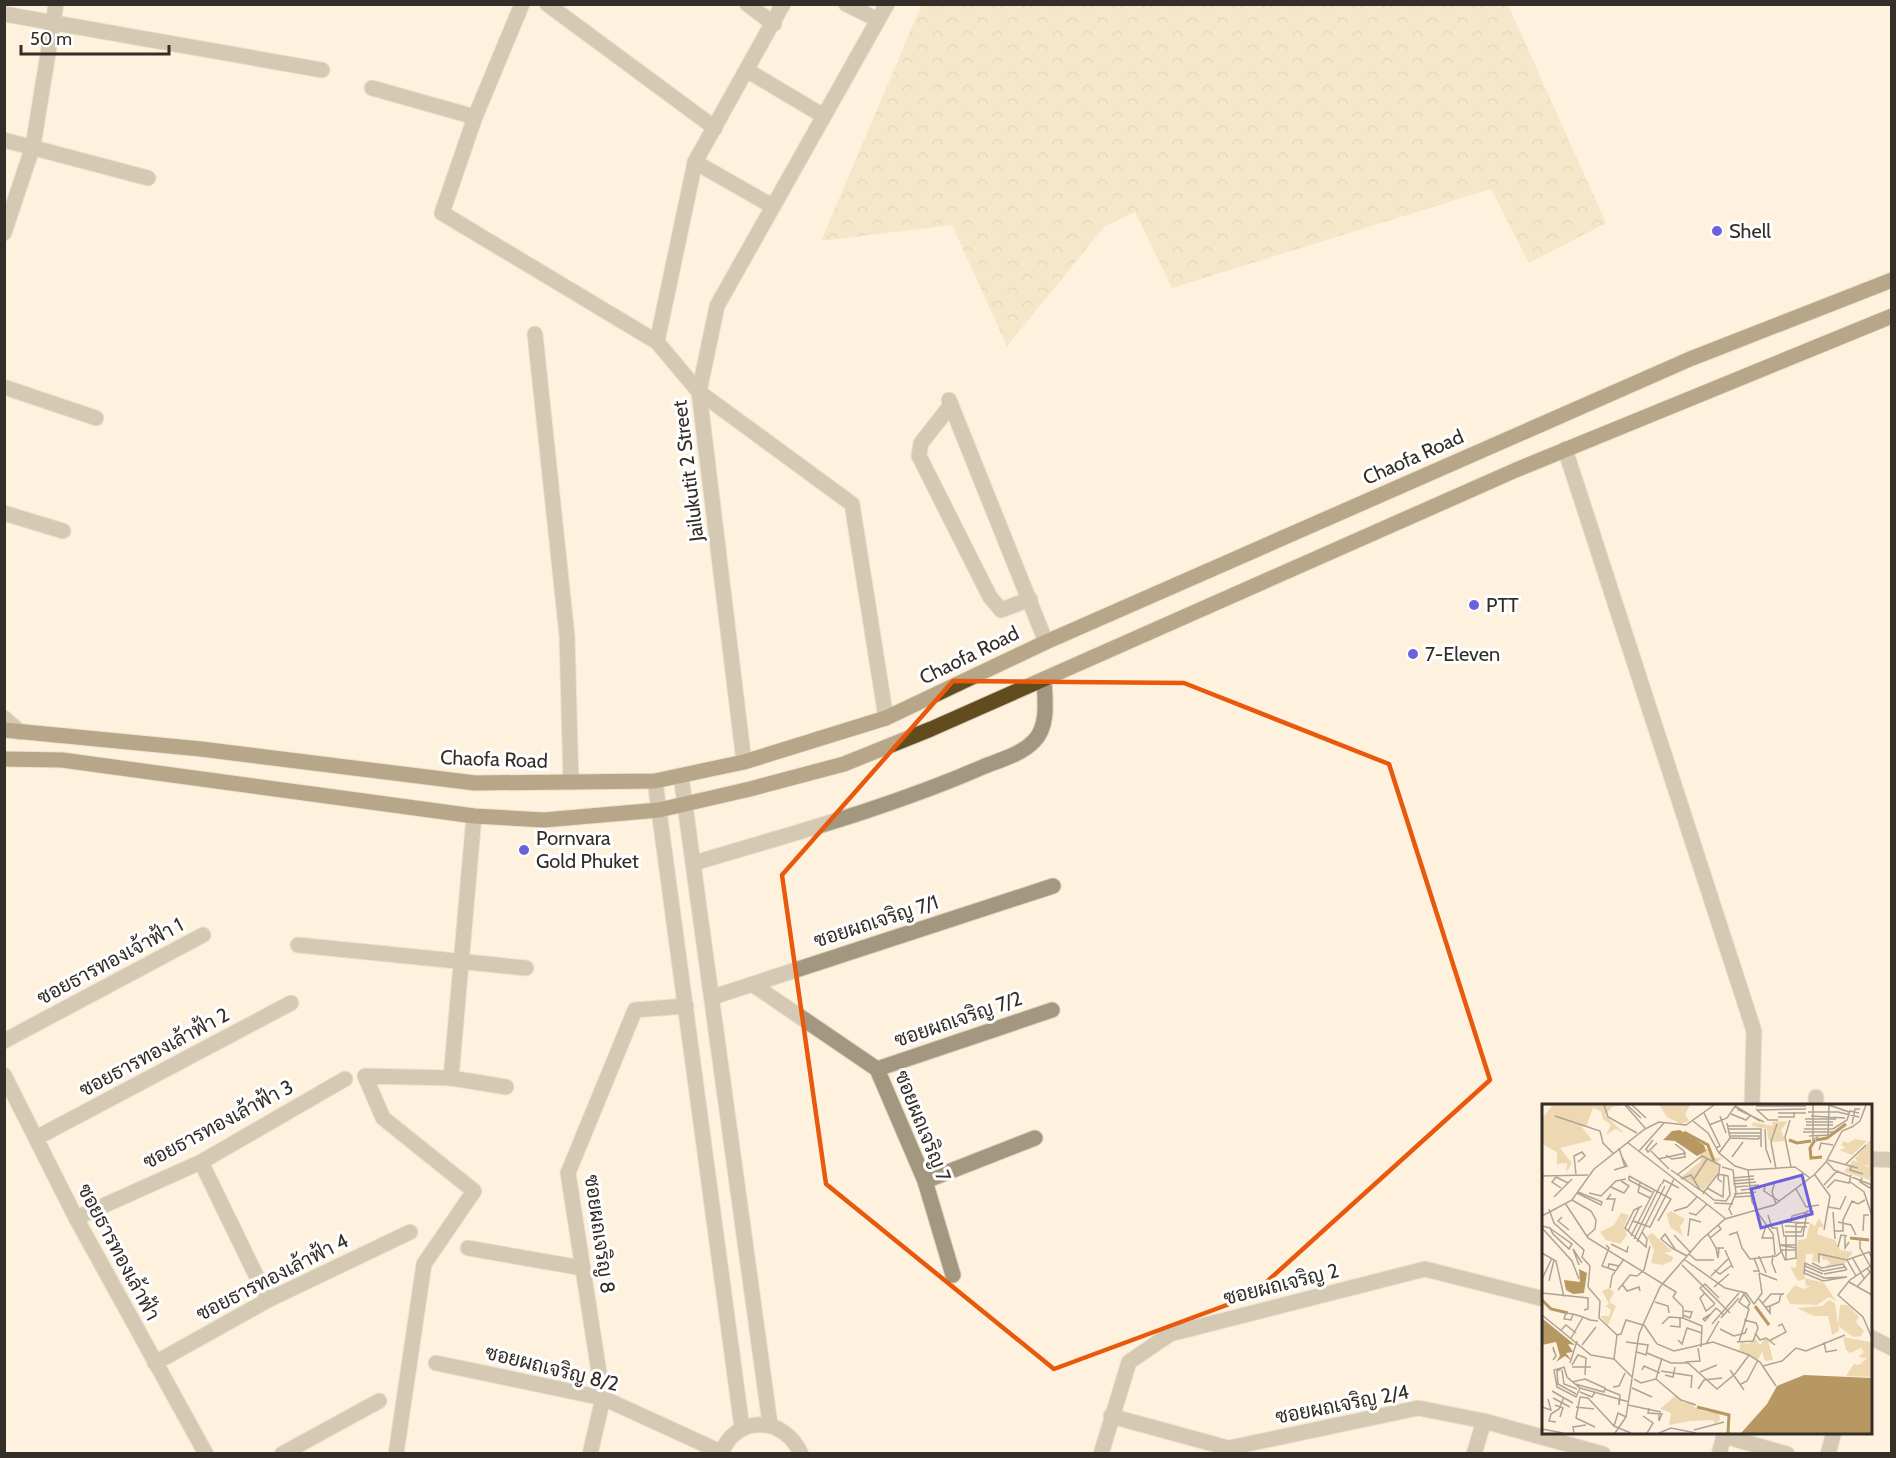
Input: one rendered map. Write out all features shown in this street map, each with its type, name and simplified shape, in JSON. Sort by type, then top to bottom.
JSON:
[{"type":"main road","name":"Chaofa Road","points":[[12,731],[201,749],[475,783],[655,781],[744,762],[886,718],[1046,642],[1690,359],[1892,280]]},
{"type":"main road","points":[[4,759],[62,760],[474,816],[544,820],[659,810],[685,804],[844,764],[1044,680],[1565,449],[1892,316]]},
{"type":"street","points":[[4,233],[33,146],[56,4]]},
{"type":"street","points":[[522,4],[476,117],[442,213],[657,342],[699,392],[852,504],[886,718]]},
{"type":"street","points":[[547,4],[715,128]]},
{"type":"street","points":[[747,4],[774,24]]},
{"type":"street","points":[[657,342],[695,162],[748,71],[783,4]]},
{"type":"street","points":[[846,4],[878,21]]},
{"type":"street","name":"Jailukutit 2 Street","points":[[744,762],[699,392],[717,306],[886,4]]},
{"type":"street","points":[[4,14],[322,70]]},
{"type":"street","points":[[748,71],[822,115]]},
{"type":"street","points":[[372,88],[476,117]]},
{"type":"street","points":[[4,140],[148,178]]},
{"type":"street","points":[[695,162],[772,206]]},
{"type":"street","points":[[535,334],[567,636],[571,782]]},
{"type":"street","points":[[4,387],[96,418]]},
{"type":"street","points":[[1030,599],[1001,610],[990,597],[919,456],[921,443],[950,401],[1030,599],[1046,642]]},
{"type":"street","points":[[1565,449],[1754,1031],[1752,1104]]},
{"type":"street","points":[[4,513],[63,531]]},
{"type":"street","points":[[694,863],[801,831],[959,778],[1014,754],[1034,741],[1042,727],[1046,708],[1044,680]]},
{"type":"street","points":[[4,718],[12,731]]},
{"type":"street","points":[[681,776],[770,1424]]},
{"type":"street","points":[[655,781],[742,1428]]},
{"type":"street","points":[[451,1078],[474,816]]},
{"type":"street","name":"ซอยผถเจริญ 7/1","points":[[713,997],[1053,886]]},
{"type":"street","name":"ซอยธารทองเจ้าฟ้า 1","points":[[4,1041],[203,935]]},
{"type":"street","points":[[298,945],[526,968]]},
{"type":"street","name":"ซอยผถเจริญ 7","points":[[752,984],[878,1069],[925,1181],[953,1275]]},
{"type":"street","name":"ซอยธารทองเล้าฟ้า 2","points":[[36,1138],[291,1003]]},
{"type":"street","name":"ซอยผถเจริญ 8","points":[[591,1454],[603,1398],[568,1173],[634,1010],[686,1006]]},
{"type":"street","name":"ซอยผถเจริญ 7/2","points":[[878,1069],[1052,1010]]},
{"type":"street","name":"ซอยธารทองเล้าฟ้า","points":[[4,1075],[76,1218],[200,1451]]},
{"type":"street","points":[[396,1454],[424,1264],[474,1191],[383,1118],[365,1076],[451,1078],[506,1087]]},
{"type":"street","name":"ซอยธารทองเล้าฟ้า 3","points":[[76,1218],[201,1162],[345,1079]]},
{"type":"street","points":[[925,1181],[1035,1138]]},
{"type":"street","points":[[1872,1158],[1892,1160]]},
{"type":"street","points":[[201,1162],[268,1300]]},
{"type":"street","name":"ซอยธารทองเล้าฟ้า 4","points":[[155,1363],[268,1300],[410,1232]]},
{"type":"street","points":[[468,1248],[582,1268]]},
{"type":"street","name":"ซอยผถเจริญ 2","points":[[1101,1454],[1129,1362],[1170,1334],[1425,1269],[1542,1298]]},
{"type":"street","points":[[1872,1338],[1892,1348]]},
{"type":"street","name":"ซอยผถเจริญ 8/2","points":[[436,1363],[603,1398],[721,1453]]},
{"type":"street","points":[[282,1454],[379,1401]]},
{"type":"street","name":"ซอยผถเจริญ 2/4","points":[[1229,1448],[1418,1408],[1484,1421],[1603,1454]]},
{"type":"street","points":[[1111,1416],[1248,1454]]},
{"type":"street","points":[[1474,1454],[1484,1421]]},
{"type":"street","points":[[721,1453],[733,1434],[742,1428],[756,1424],[770,1424],[790,1435],[801,1454]]},
{"type":"street","points":[[1719,1454],[1724,1434],[1787,1454]]},
{"type":"street","points":[[1828,1454],[1833,1434]]},
{"type":"highlighted area","points":[[953,681],[1184,683],[1389,764],[1490,1080],[1251,1296],[1054,1369],[826,1184],[782,875]]},
{"type":"green space","points":[[922,4],[1508,5],[1606,223],[1529,263],[1491,189],[1172,288],[1135,212],[1105,226],[1007,346],[952,225],[821,241]]},
{"type":"place","name":"Shell","points":[[1717,231]]},
{"type":"place","name":"PTT","points":[[1474,605]]},
{"type":"place","name":"7-Eleven","points":[[1413,654]]},
{"type":"place","name":"Pornvara Gold Phuket","points":[[524,850]]}]
